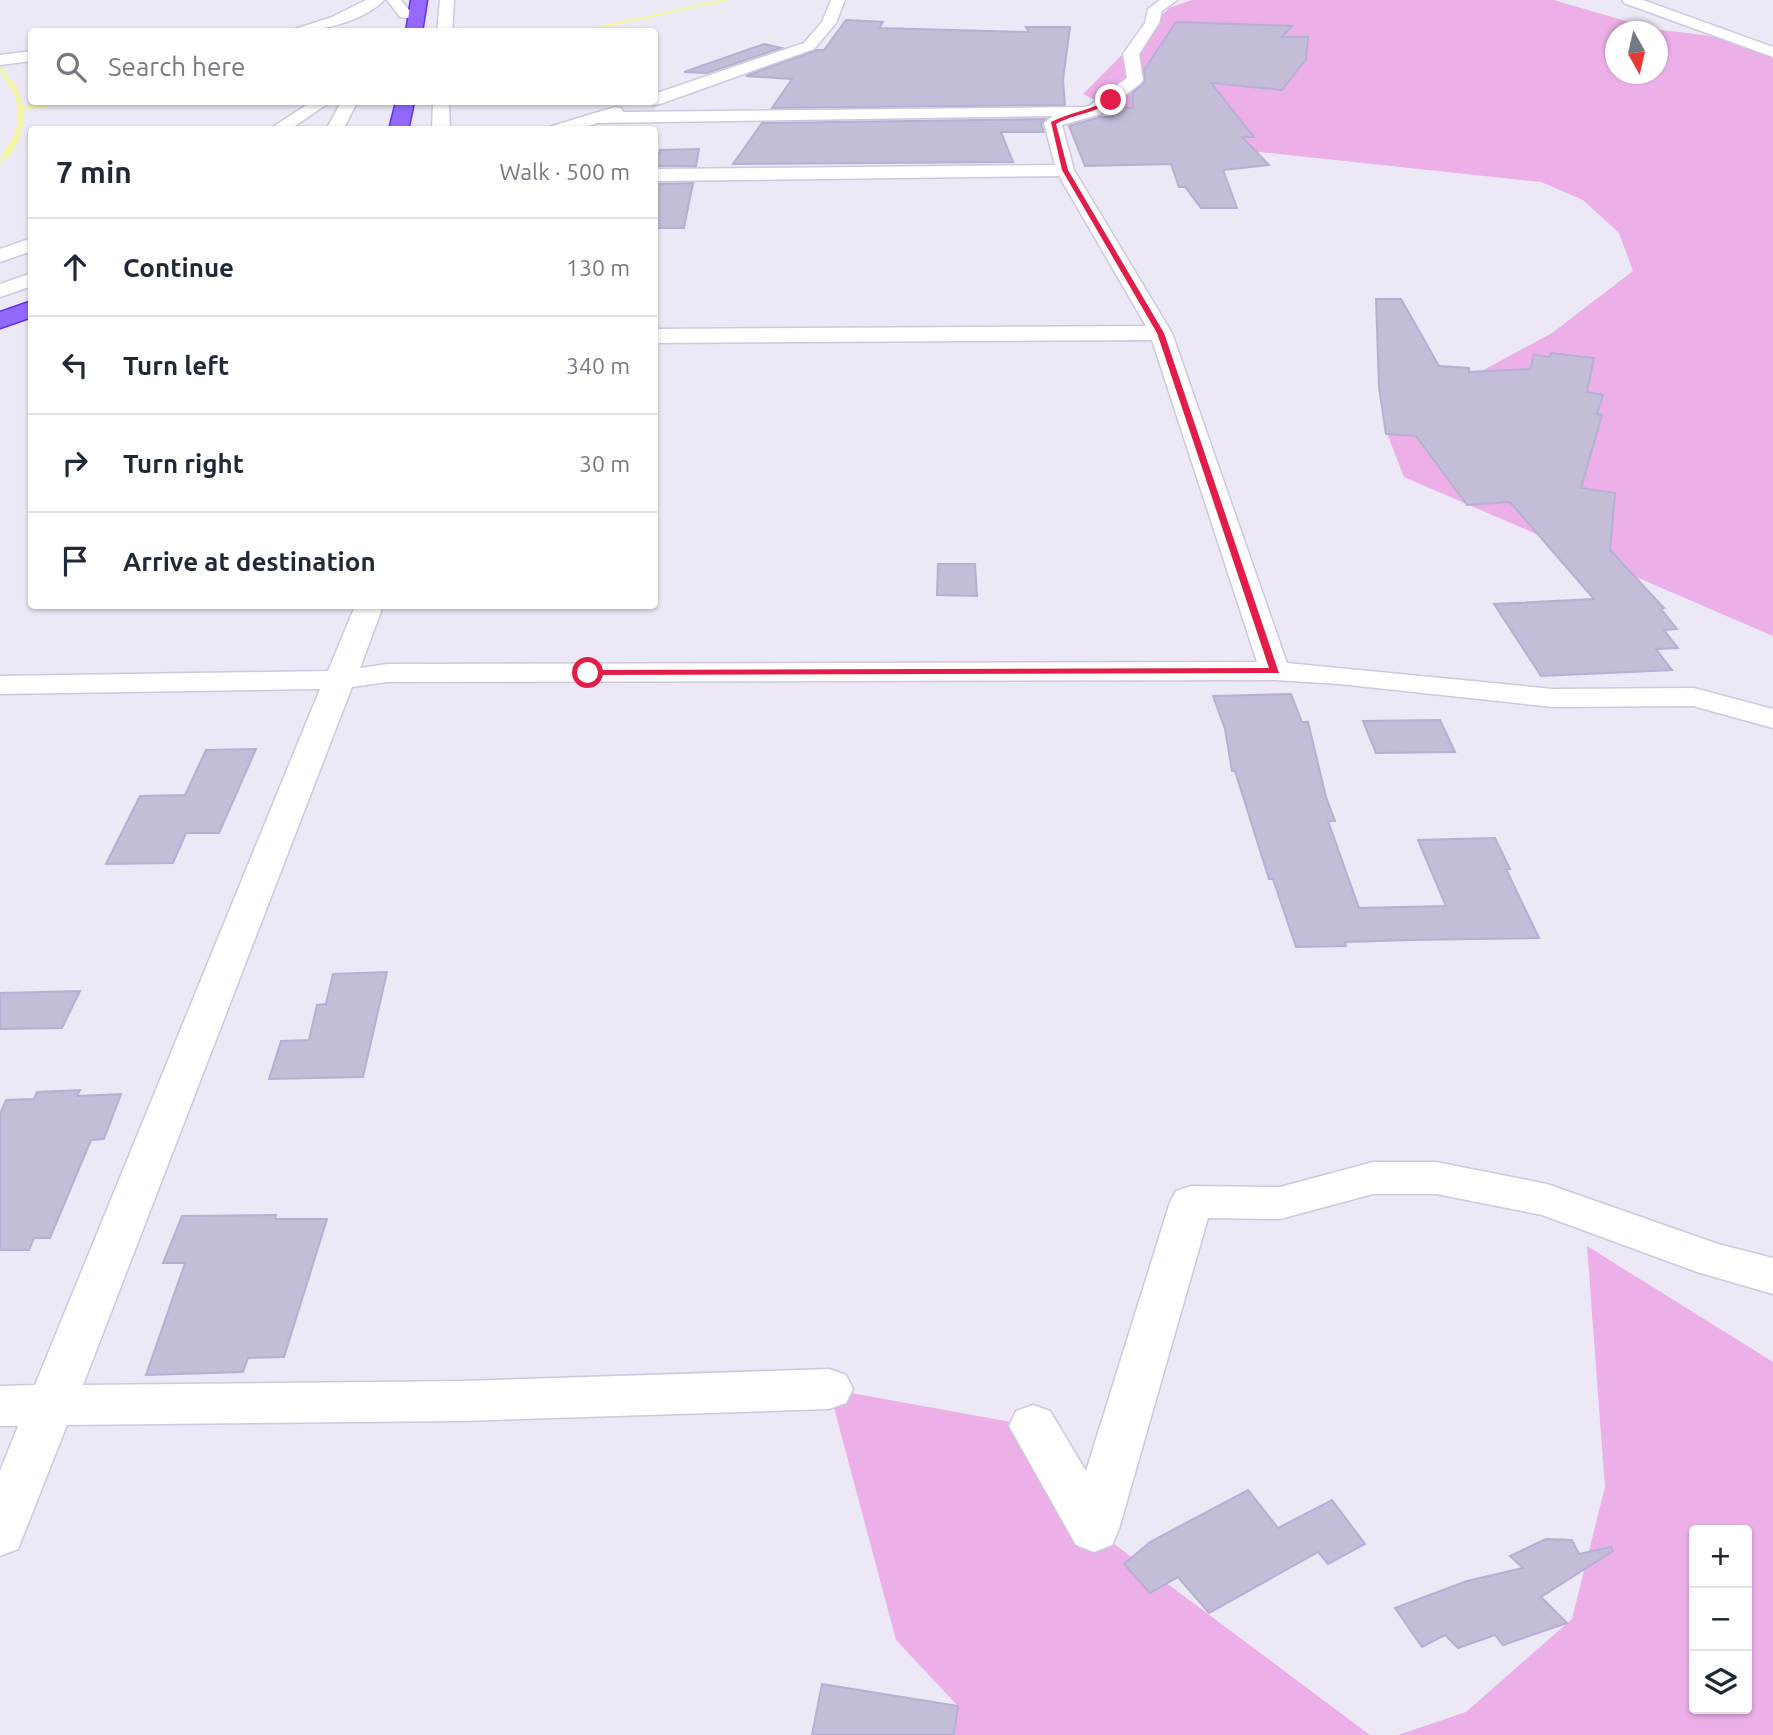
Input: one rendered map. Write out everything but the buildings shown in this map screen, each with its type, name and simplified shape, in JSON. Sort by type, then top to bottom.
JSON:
[{"type":"highway","points":[[399,126],[404,105]]},
{"type":"highway","points":[[0,321],[28,310]]},
{"type":"street","points":[[308,28],[337,20],[377,0]]},
{"type":"street","points":[[377,21],[383,0]]},
{"type":"street","points":[[394,0],[405,14],[417,15]]},
{"type":"street","points":[[444,28],[447,0]]},
{"type":"street","points":[[658,99],[712,82],[808,46],[829,23],[838,0]]},
{"type":"street","points":[[1140,0],[1164,3],[1131,54],[1135,80],[1094,110],[1067,116],[1053,123],[1065,170],[1161,333],[1275,671]]},
{"type":"street","points":[[1629,0],[1773,52]]},
{"type":"street","points":[[0,60],[28,56]]},
{"type":"street","points":[[283,126],[317,105]]},
{"type":"street","points":[[336,126],[347,105]]},
{"type":"street","points":[[441,105],[441,126]]},
{"type":"street","points":[[570,126],[638,105]]},
{"type":"street","points":[[595,118],[1094,110]]},
{"type":"street","points":[[658,175],[1065,170]]},
{"type":"street","points":[[0,256],[28,246]]},
{"type":"street","points":[[0,291],[28,280]]},
{"type":"street","points":[[658,336],[1161,333]]},
{"type":"street","points":[[0,1533],[368,609]]},
{"type":"street","points":[[0,685],[338,680],[387,673],[1275,671],[1339,675],[1553,698],[1694,697],[1773,719]]},
{"type":"street","points":[[1032,1426],[1094,1529],[1191,1202],[1280,1203],[1373,1178],[1436,1178],[1547,1200],[1713,1259],[1773,1276]]},
{"type":"street","points":[[0,1406],[462,1401],[829,1389]]},
{"type":"shaded area","points":[[1192,0],[1554,0],[1626,21],[1605,21],[1605,84],[1668,84],[1668,31],[1720,37],[1773,49],[1773,636],[1404,477],[1388,436],[1419,405],[1552,333],[1633,271],[1619,233],[1583,200],[1541,182],[1186,144],[1083,94],[1169,8]]},
{"type":"shaded area","points":[[1587,1246],[1773,1362],[1773,1735],[1398,1735],[1466,1712],[1572,1619],[1605,1487]]},
{"type":"shaded area","points":[[829,1389],[1033,1426],[1094,1529],[1370,1735],[955,1735],[958,1706],[896,1640]]},
{"type":"waterway","points":[[594,28],[726,0]]},
{"type":"waterway","points":[[0,69],[16,91],[21,118],[18,137],[0,162]]},
{"type":"waterway","points":[[20,109],[52,105]]},
{"type":"route","points":[[588,673],[1275,671],[1161,333],[1065,170],[1057,145],[1053,123],[1067,116],[1094,110],[1111,100]]}]
